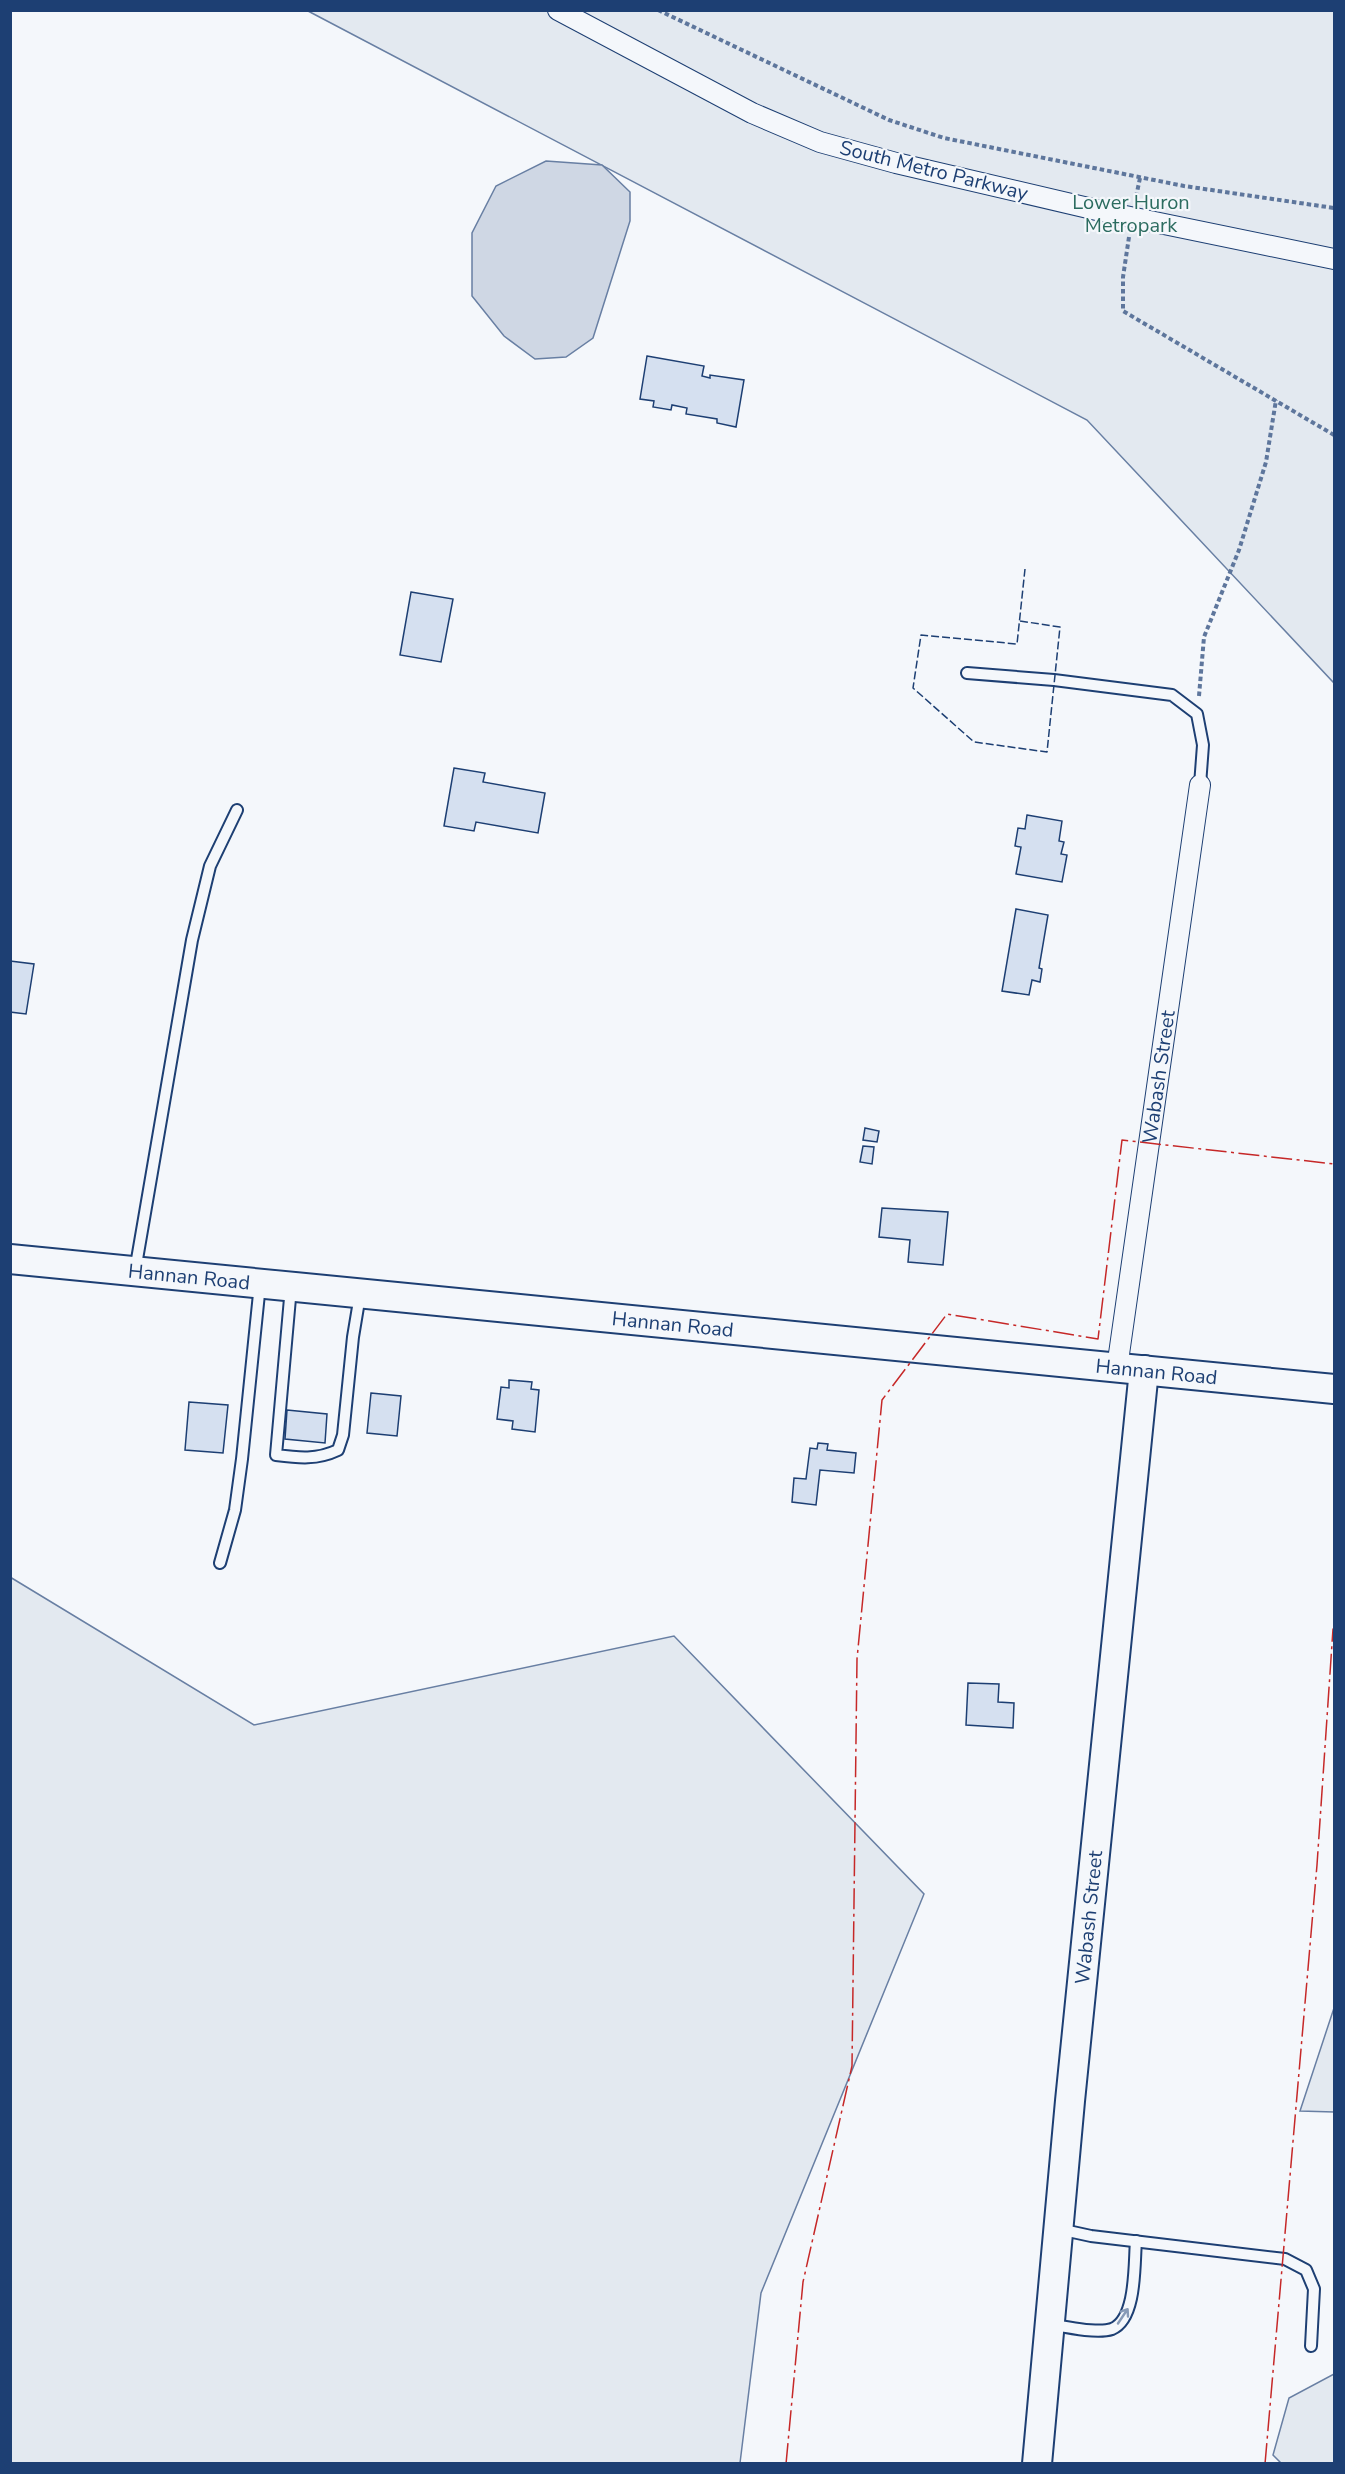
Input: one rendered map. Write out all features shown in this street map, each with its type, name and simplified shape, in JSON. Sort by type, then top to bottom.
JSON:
[{"type":"street","name":"South Metro Parkway","points":[[558,10],[752,112],[820,142],[896,163],[1132,217],[1335,259]]},
{"type":"street","name":"Wabash Street","points":[[1037,2463],[1059,2229],[1130,1369],[1200,785]]},
{"type":"street","name":"Hannan Road","points":[[10,1259],[1335,1389]]},
{"type":"lane","points":[[967,673],[1054,680],[1172,695],[1197,714],[1203,745],[1200,785]]},
{"type":"lane","points":[[135,1271],[192,940],[210,866],[237,810]]},
{"type":"lane","points":[[220,1563],[235,1510],[260,1284]]},
{"type":"lane","points":[[291,1287],[276,1455],[297,1458],[323,1457],[338,1450],[343,1436],[353,1337],[360,1294]]},
{"type":"lane","points":[[1059,2229],[1091,2236],[1285,2259],[1306,2270],[1314,2289],[1311,2346]]},
{"type":"lane","points":[[1050,2324],[1087,2330],[1112,2329],[1124,2318],[1132,2298],[1136,2241]]},
{"type":"path","points":[[658,10],[890,120],[944,138],[1140,178],[1335,208]]},
{"type":"path","points":[[1140,178],[1123,276],[1123,310],[1335,435]]},
{"type":"path","points":[[1197,714],[1204,637],[1239,550],[1263,473],[1276,400]]},
{"type":"green space","name":"Lower Huron Metropark","points":[[308,11],[1334,11],[1334,683],[1087,420]]},
{"type":"green space","points":[[10,1577],[254,1725],[674,1636],[924,1894],[761,2293],[740,2463],[11,2463]]},
{"type":"green space","points":[[1334,2008],[1334,2112],[1300,2111]]},
{"type":"green space","points":[[1334,2374],[1334,2463],[1281,2463],[1273,2455],[1289,2398]]},
{"type":"shaded area","points":[[546,161],[602,165],[630,192],[630,221],[593,338],[566,357],[535,359],[504,336],[472,296],[472,233],[496,186]]},
{"type":"building","points":[[647,356],[704,366],[702,376],[710,378],[710,375],[744,380],[736,427],[717,423],[717,419],[686,414],[687,408],[672,405],[671,410],[653,407],[654,401],[640,399]]},
{"type":"building","points":[[411,592],[453,599],[441,662],[400,655]]},
{"type":"building","points":[[454,768],[485,773],[483,782],[545,793],[538,833],[476,822],[474,831],[444,826]]},
{"type":"building","points":[[1027,815],[1062,821],[1059,841],[1064,842],[1061,854],[1067,855],[1062,882],[1016,874],[1021,847],[1015,846],[1018,828],[1025,829]]},
{"type":"building","points":[[1016,909],[1048,915],[1039,968],[1042,969],[1040,982],[1032,980],[1029,995],[1002,991]]},
{"type":"building","points":[[10,961],[34,964],[26,1014],[10,1012]]},
{"type":"building","points":[[865,1128],[879,1131],[877,1142],[863,1140]]},
{"type":"building","points":[[863,1146],[874,1147],[872,1164],[860,1162]]},
{"type":"building","points":[[882,1208],[948,1212],[943,1265],[908,1262],[910,1240],[879,1237]]},
{"type":"building","points":[[509,1380],[532,1382],[531,1389],[539,1390],[535,1432],[512,1429],[513,1421],[497,1419],[501,1387],[509,1388]]},
{"type":"building","points":[[371,1393],[401,1396],[397,1436],[367,1433]]},
{"type":"building","points":[[189,1402],[228,1405],[223,1453],[185,1450]]},
{"type":"building","points":[[287,1410],[327,1414],[325,1443],[285,1439]]},
{"type":"building","points":[[818,1443],[828,1444],[827,1450],[856,1453],[854,1473],[820,1470],[816,1505],[792,1502],[794,1478],[806,1479],[810,1448],[817,1449]]},
{"type":"building","points":[[968,1683],[999,1684],[998,1702],[1014,1703],[1013,1728],[966,1725]]},
{"type":"fence","points":[[1020,621],[1060,627],[1047,752],[974,742],[913,688],[921,635],[1017,644],[1025,569]]},
{"type":"power","points":[[786,2464],[803,2282],[852,2066],[857,1659],[882,1400],[947,1314],[1098,1339],[1122,1140],[1334,1164]]},
{"type":"power","points":[[1265,2464],[1317,1865],[1334,1629]]}]
